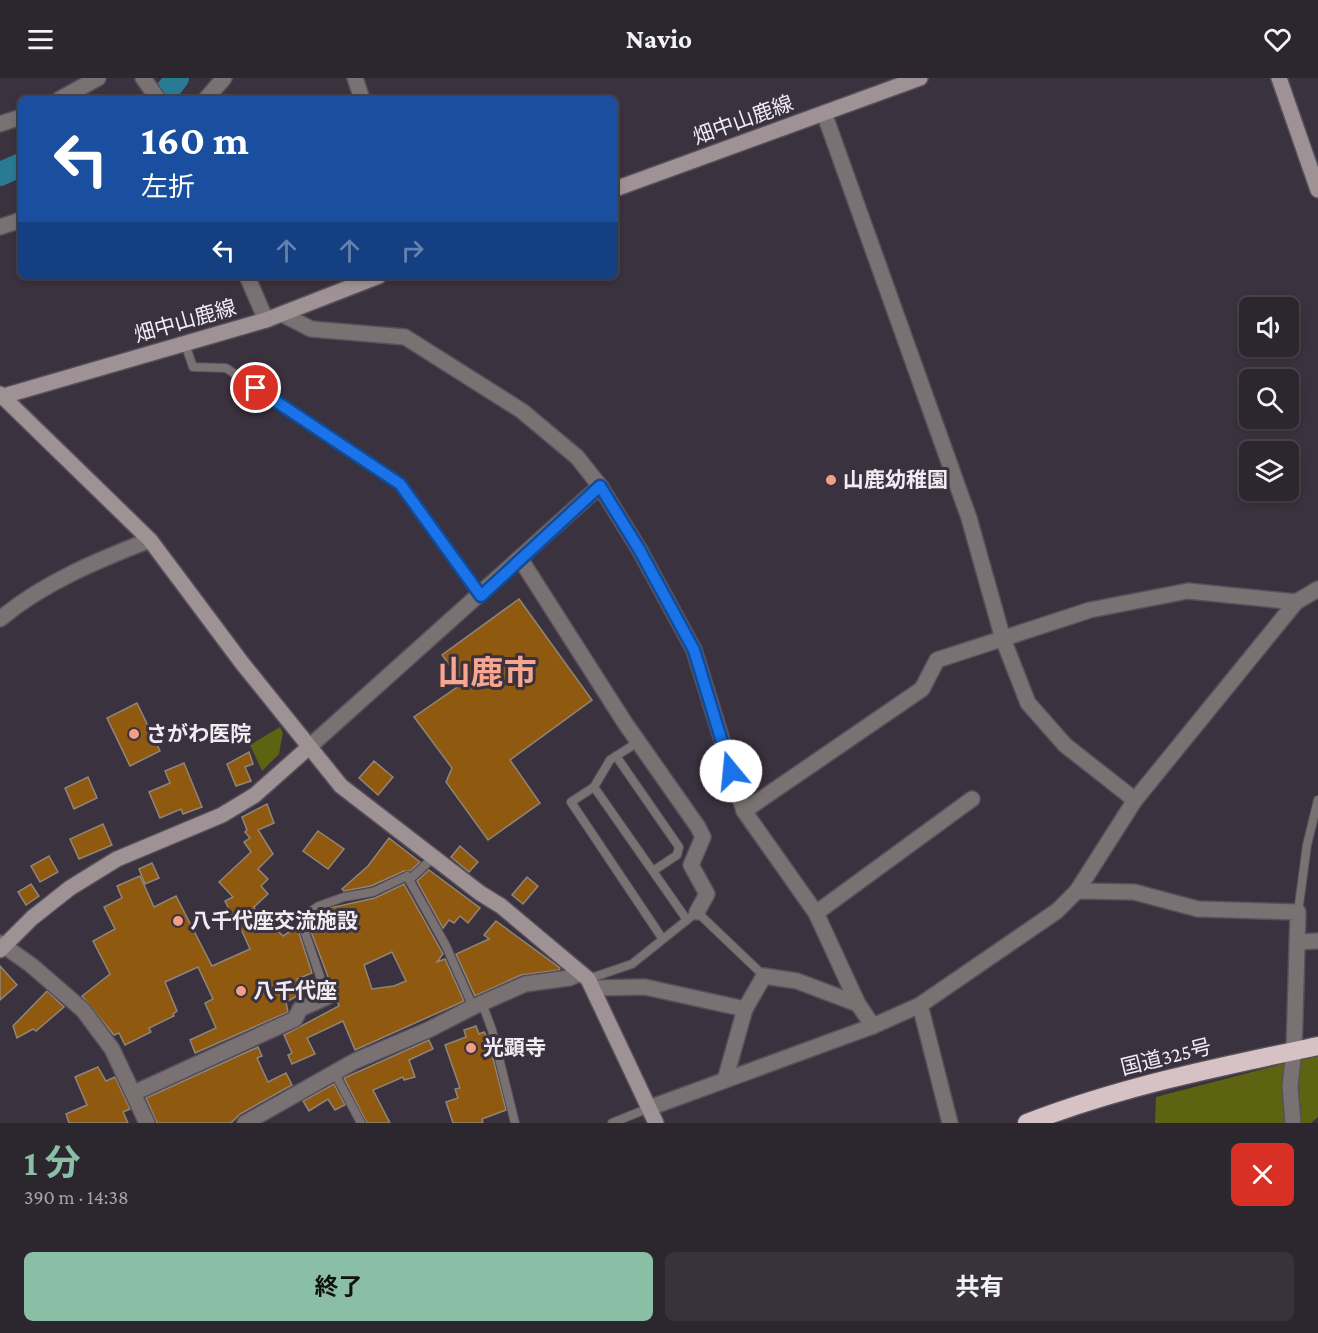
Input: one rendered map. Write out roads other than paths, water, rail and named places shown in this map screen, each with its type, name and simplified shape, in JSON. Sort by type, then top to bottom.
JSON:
[{"type":"highway","name":"国道325号","points":[[1027,1123],[1088,1100],[1188,1073],[1318,1046]]},
{"type":"street","points":[[65,96],[98,78]]},
{"type":"street","points":[[144,78],[157,96]]},
{"type":"street","points":[[209,96],[224,78]]},
{"type":"street","points":[[356,78],[361,96]]},
{"type":"street","name":"畑中山鹿線","points":[[618,188],[920,78]]},
{"type":"street","points":[[1279,78],[1318,190]]},
{"type":"street","points":[[824,113],[969,518],[1003,639],[1028,703],[1065,745],[1135,800]]},
{"type":"street","points":[[0,123],[18,118]]},
{"type":"street","points":[[0,227],[18,221]]},
{"type":"street","points":[[248,279],[266,320]]},
{"type":"street","name":"畑中山鹿線","points":[[1,396],[266,320],[371,279]]},
{"type":"street","points":[[282,314],[311,329],[405,337],[522,411],[577,457],[600,486],[639,549],[694,650],[744,811],[816,914],[858,1004],[873,1026]]},
{"type":"street","points":[[1,396],[150,540],[341,786],[501,906],[587,980],[656,1123]]},
{"type":"street","points":[[147,1123],[112,1049],[83,1010],[2,946],[32,918],[70,888],[117,859],[222,815],[255,795],[481,596],[600,486]]},
{"type":"street","points":[[0,619],[16,605],[101,559],[150,540]]},
{"type":"street","points":[[521,560],[638,742],[703,837],[691,865],[707,894],[692,916]]},
{"type":"street","points":[[649,1108],[873,1026],[920,1005],[1057,911],[1077,891],[1135,800],[1296,602],[1318,589]]},
{"type":"street","points":[[744,811],[922,690],[937,660],[1090,609],[1188,591],[1296,602]]},
{"type":"street","points":[[816,914],[972,799]]},
{"type":"street","points":[[1077,891],[1134,892],[1198,909],[1299,912],[1294,1051],[1290,1086],[1293,1123]]},
{"type":"street","points":[[1299,942],[1318,941]]},
{"type":"street","points":[[725,1080],[745,1010],[764,976],[797,981],[858,1004]]},
{"type":"street","points":[[245,1123],[334,1072],[525,984],[568,978],[587,980],[645,987],[745,1010]]},
{"type":"street","points":[[134,1094],[295,1019],[300,1009],[327,997]]},
{"type":"street","points":[[920,1005],[950,1123]]},
{"type":"lane","points":[[185,344],[193,367],[226,368],[400,484],[481,596]]},
{"type":"lane","points":[[638,742],[610,760],[594,787],[571,802],[662,938]]},
{"type":"lane","points":[[616,756],[679,847],[677,855],[653,871]]},
{"type":"lane","points":[[594,787],[653,871],[692,916],[764,976]]},
{"type":"lane","points":[[1299,912],[1308,845],[1318,800]]},
{"type":"lane","points":[[410,879],[434,857]]},
{"type":"lane","points":[[327,997],[300,918],[319,906],[344,897],[373,892],[407,876],[492,1030],[515,1123]]},
{"type":"lane","points":[[587,980],[632,964],[692,916]]},
{"type":"lane","points":[[334,1072],[361,1123]]},
{"type":"lane","points":[[612,1123],[649,1108]]},
{"type":"waterway","points":[[163,96],[177,78]]},
{"type":"waterway","points":[[0,174],[18,166]]},
{"type":"place","name":"山鹿幼稚園","points":[[831,480]]},
{"type":"place","name":"さがわ医院","points":[[134,734]]},
{"type":"place","name":"八千代座交流施設","points":[[178,921]]},
{"type":"place","name":"八千代座","points":[[241,991]]},
{"type":"place","name":"光顕寺","points":[[471,1048]]},
{"type":"district","name":"山鹿市","points":[[487,672]]}]
